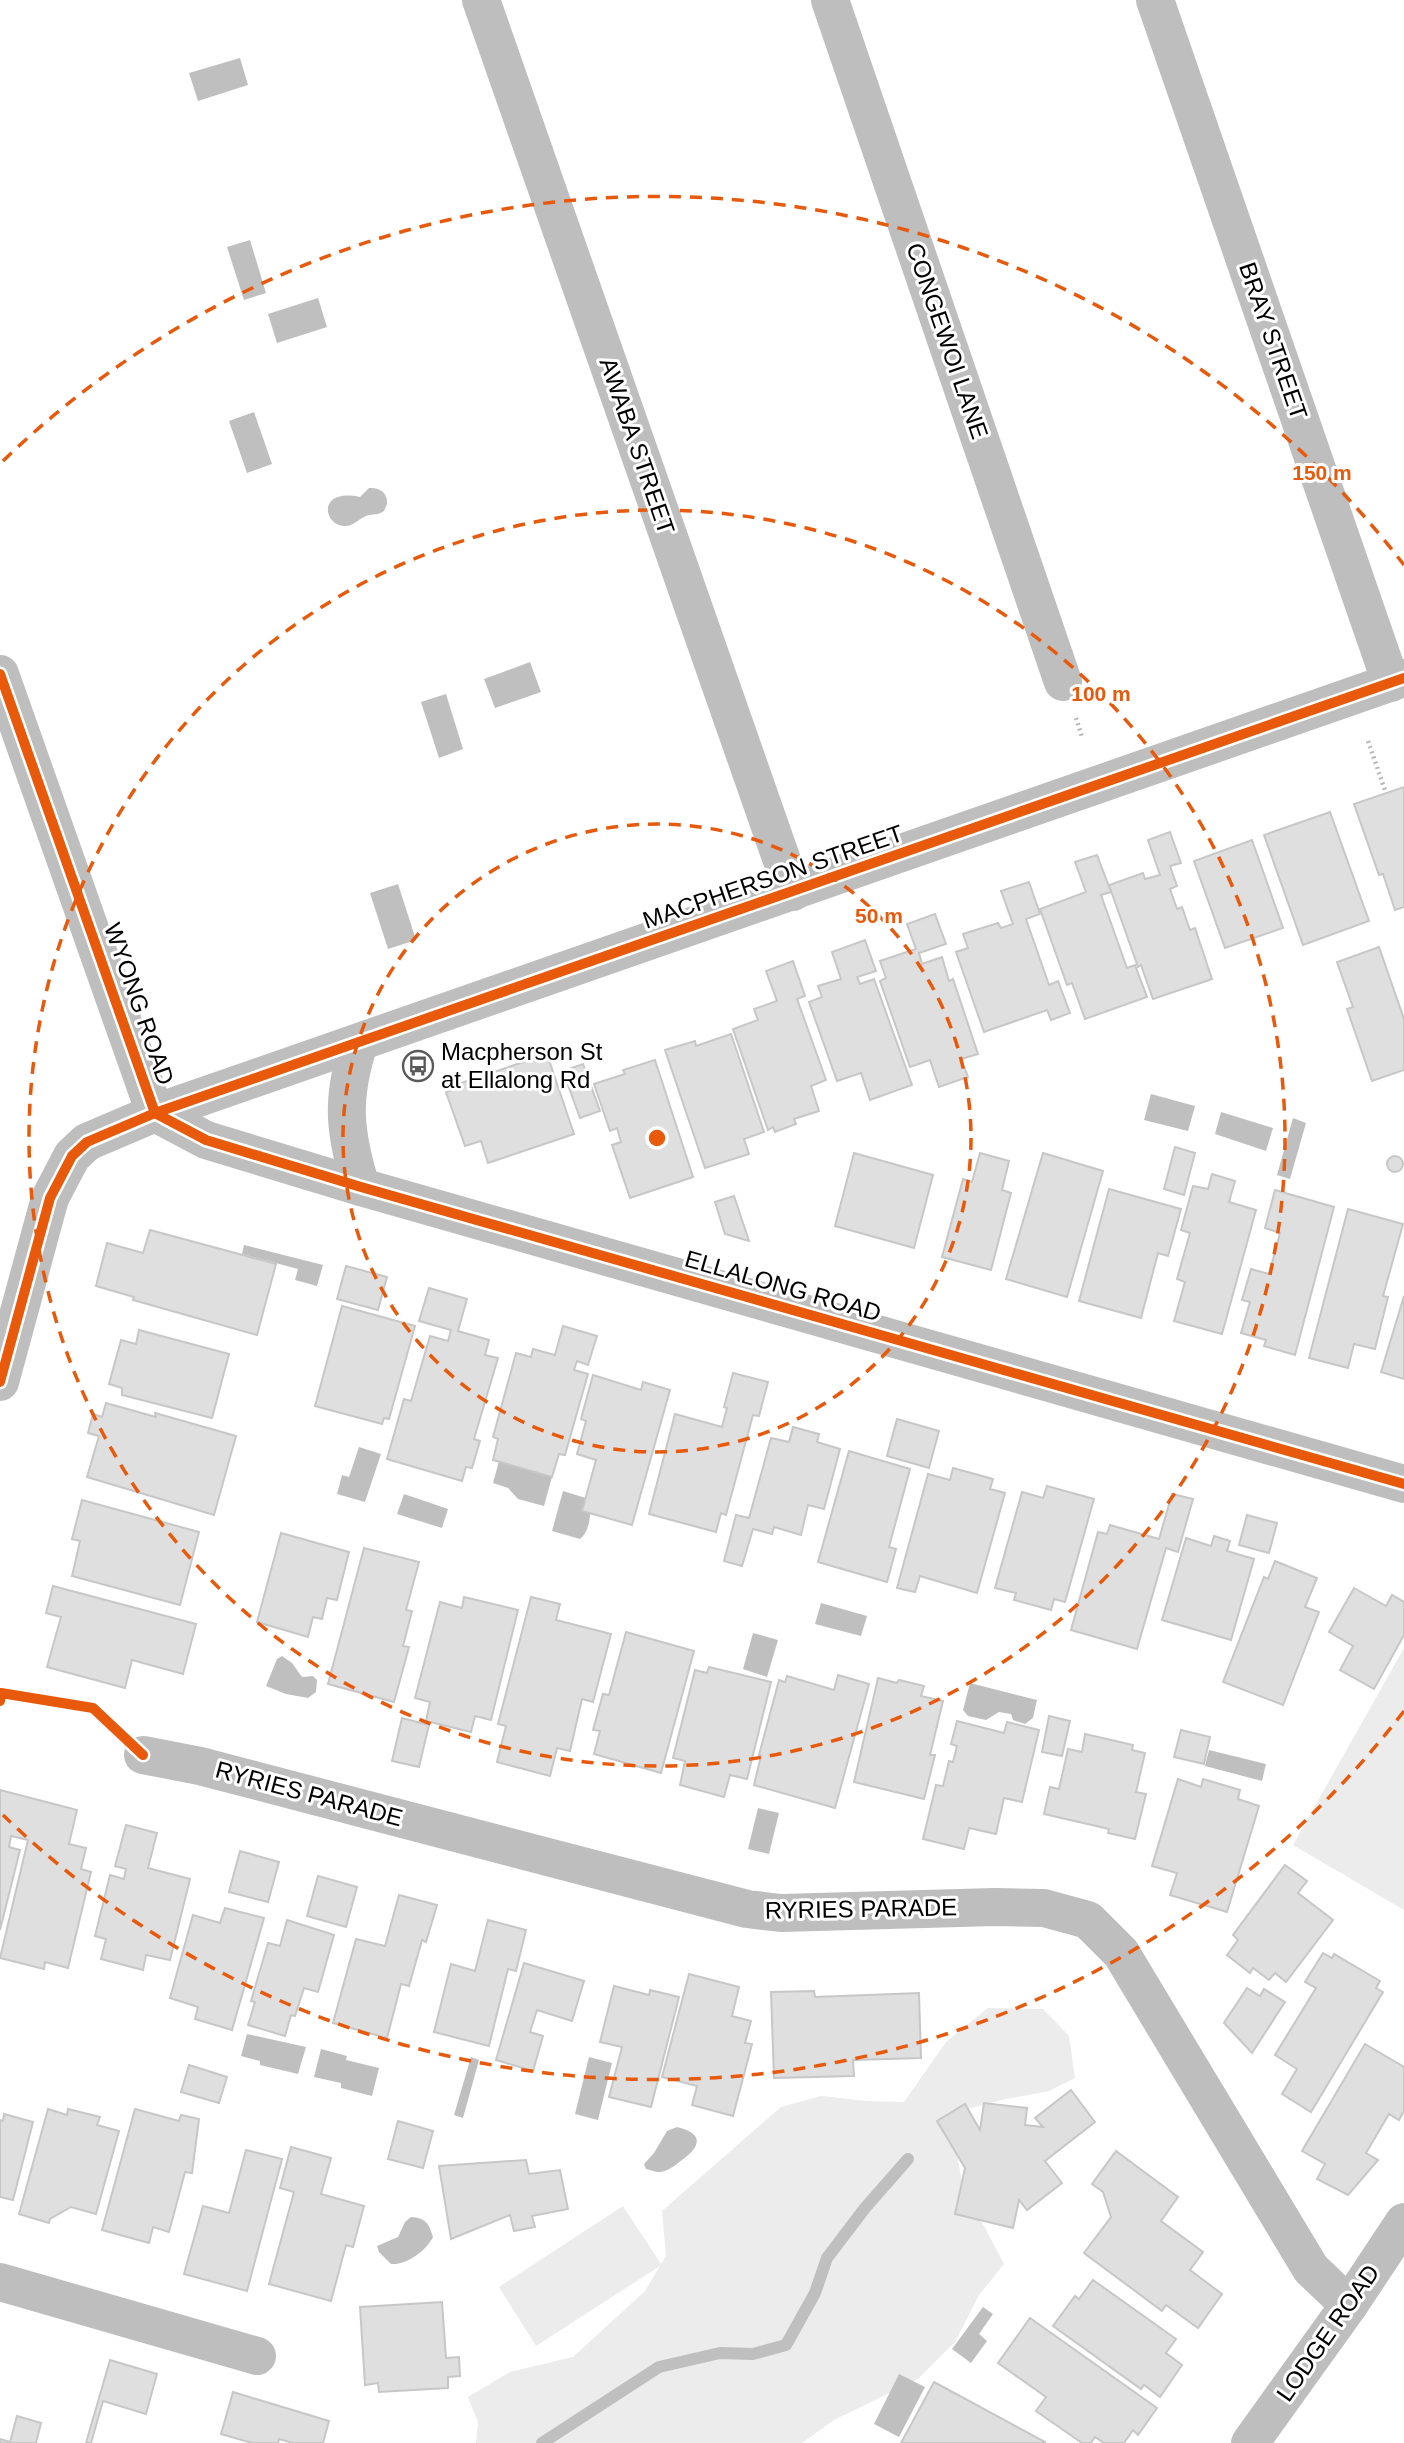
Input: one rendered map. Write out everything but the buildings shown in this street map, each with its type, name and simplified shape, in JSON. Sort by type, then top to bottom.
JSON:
[{"type":"street","name":"AWABA STREET","points":[[481,0],[793,892]]},
{"type":"street","name":"CONGEWOI LANE","points":[[830,0],[1068,695]]},
{"type":"street","name":"BRAY STREET","points":[[1155,0],[1397,681]]},
{"type":"street","name":"WYONG ROAD","points":[[0,674],[155,1113],[88,1142],[72,1156],[50,1198],[0,1382]]},
{"type":"street","name":"MACPHERSON STREET","points":[[155,1113],[1397,681]]},
{"type":"street","points":[[359,1043],[349,1075],[345,1110],[351,1156],[360,1187]]},
{"type":"street","name":"ELLALONG ROAD","points":[[155,1113],[206,1140],[360,1187],[1404,1485]]},
{"type":"street","name":"RYRIES PARADE","points":[[143,1755],[200,1766],[747,1909],[781,1913],[1044,1908],[1088,1920],[1121,1953],[1311,2269],[1349,2305]]},
{"type":"street","name":"LODGE ROAD","points":[[1250,2443],[1349,2305],[1404,2222]]},
{"type":"street","points":[[0,2282],[257,2356]]},
{"type":"path","points":[[1068,695],[1082,737]]},
{"type":"path","points":[[1368,741],[1386,793]]},
{"type":"shaded area","points":[[240,58],[248,85],[198,101],[189,73]]},
{"type":"shaded area","points":[[250,240],[266,293],[244,300],[227,247]]},
{"type":"shaded area","points":[[318,298],[327,327],[277,343],[268,314]]},
{"type":"shaded area","points":[[254,412],[272,464],[247,473],[229,421]]},
{"type":"shaded area","points":[[369,488],[385,494],[387,504],[384,511],[366,516],[348,526],[332,520],[328,514],[331,502],[346,496],[360,497]]},
{"type":"shaded area","points":[[530,662],[541,692],[495,708],[484,679]]},
{"type":"shaded area","points":[[446,694],[463,749],[439,758],[421,702]]},
{"type":"shaded area","points":[[398,884],[416,940],[388,949],[370,893]]},
{"type":"shaded area","points":[[1151,1094],[1195,1106],[1188,1131],[1144,1120]]},
{"type":"shaded area","points":[[1221,1112],[1273,1128],[1266,1151],[1215,1134]]},
{"type":"shaded area","points":[[1293,1118],[1306,1123],[1290,1179],[1277,1175]]},
{"type":"shaded area","points":[[244,1245],[323,1265],[317,1286],[295,1280],[298,1269],[242,1254]]},
{"type":"shaded area","points":[[359,1447],[381,1454],[365,1502],[337,1494],[342,1475],[349,1477]]},
{"type":"shaded area","points":[[499,1461],[552,1477],[544,1506],[518,1499],[508,1488],[493,1483]]},
{"type":"shaded area","points":[[563,1491],[589,1499],[588,1526],[580,1539],[552,1531]]},
{"type":"shaded area","points":[[404,1494],[448,1509],[442,1528],[397,1514]]},
{"type":"shaded area","points":[[821,1603],[867,1616],[861,1636],[815,1624]]},
{"type":"shaded area","points":[[753,1633],[778,1640],[767,1677],[743,1669]]},
{"type":"shaded area","points":[[1404,1648],[1404,1910],[1293,1845]]},
{"type":"shaded area","points":[[282,1656],[292,1663],[302,1677],[313,1676],[317,1680],[316,1692],[308,1698],[286,1694],[266,1686],[277,1659]]},
{"type":"shaded area","points":[[970,1683],[1037,1700],[1033,1718],[1025,1724],[1013,1720],[1011,1714],[999,1712],[986,1720],[968,1716],[963,1710]]},
{"type":"shaded area","points":[[1209,1750],[1266,1764],[1262,1781],[1205,1766]]},
{"type":"shaded area","points":[[758,1808],[779,1813],[769,1854],[748,1849]]},
{"type":"shaded area","points":[[988,2008],[1043,2009],[1069,2036],[1075,2078],[1049,2091],[960,2111],[957,2153],[964,2196],[1004,2264],[979,2295],[955,2342],[918,2379],[834,2420],[802,2443],[476,2443],[478,2422],[468,2397],[510,2372],[573,2357],[645,2291],[660,2266],[536,2346],[499,2287],[623,2206],[661,2264],[666,2256],[662,2211],[781,2107],[821,2096],[904,2102],[946,2042]]},
{"type":"shaded area","points":[[247,2034],[306,2047],[298,2074],[260,2065],[260,2061],[241,2056]]},
{"type":"shaded area","points":[[321,2049],[347,2056],[346,2060],[379,2068],[372,2096],[341,2088],[341,2083],[314,2077]]},
{"type":"shaded area","points":[[471,2057],[479,2060],[463,2118],[454,2115]]},
{"type":"shaded area","points":[[589,2057],[612,2063],[598,2120],[575,2114]]},
{"type":"shaded area","points":[[677,2127],[695,2136],[697,2140],[694,2149],[667,2170],[657,2172],[646,2169],[644,2164],[667,2131]]},
{"type":"shaded area","points":[[411,2217],[426,2222],[433,2237],[415,2256],[391,2264],[379,2252],[377,2246],[398,2237],[405,2222]]},
{"type":"shaded area","points":[[983,2307],[993,2314],[979,2334],[987,2341],[971,2363],[952,2349]]},
{"type":"shaded area","points":[[899,2374],[925,2387],[899,2437],[874,2424]]},
{"type":"waterway","points":[[542,2443],[659,2367],[720,2353],[753,2354],[786,2345],[815,2293],[827,2258],[865,2208],[908,2159]]},
{"type":"cycle path","points":[[0,674],[155,1113]]},
{"type":"cycle path","points":[[0,1382],[50,1198],[72,1156],[87,1142],[155,1113],[1404,678]]},
{"type":"cycle path","points":[[155,1113],[206,1140],[361,1187],[1404,1484]]},
{"type":"cycle path","points":[[0,1701],[1,1693],[93,1708],[143,1755]]},
{"type":"place","name":"Macpherson St at Ellalong Rd","points":[[418,1066]]}]
